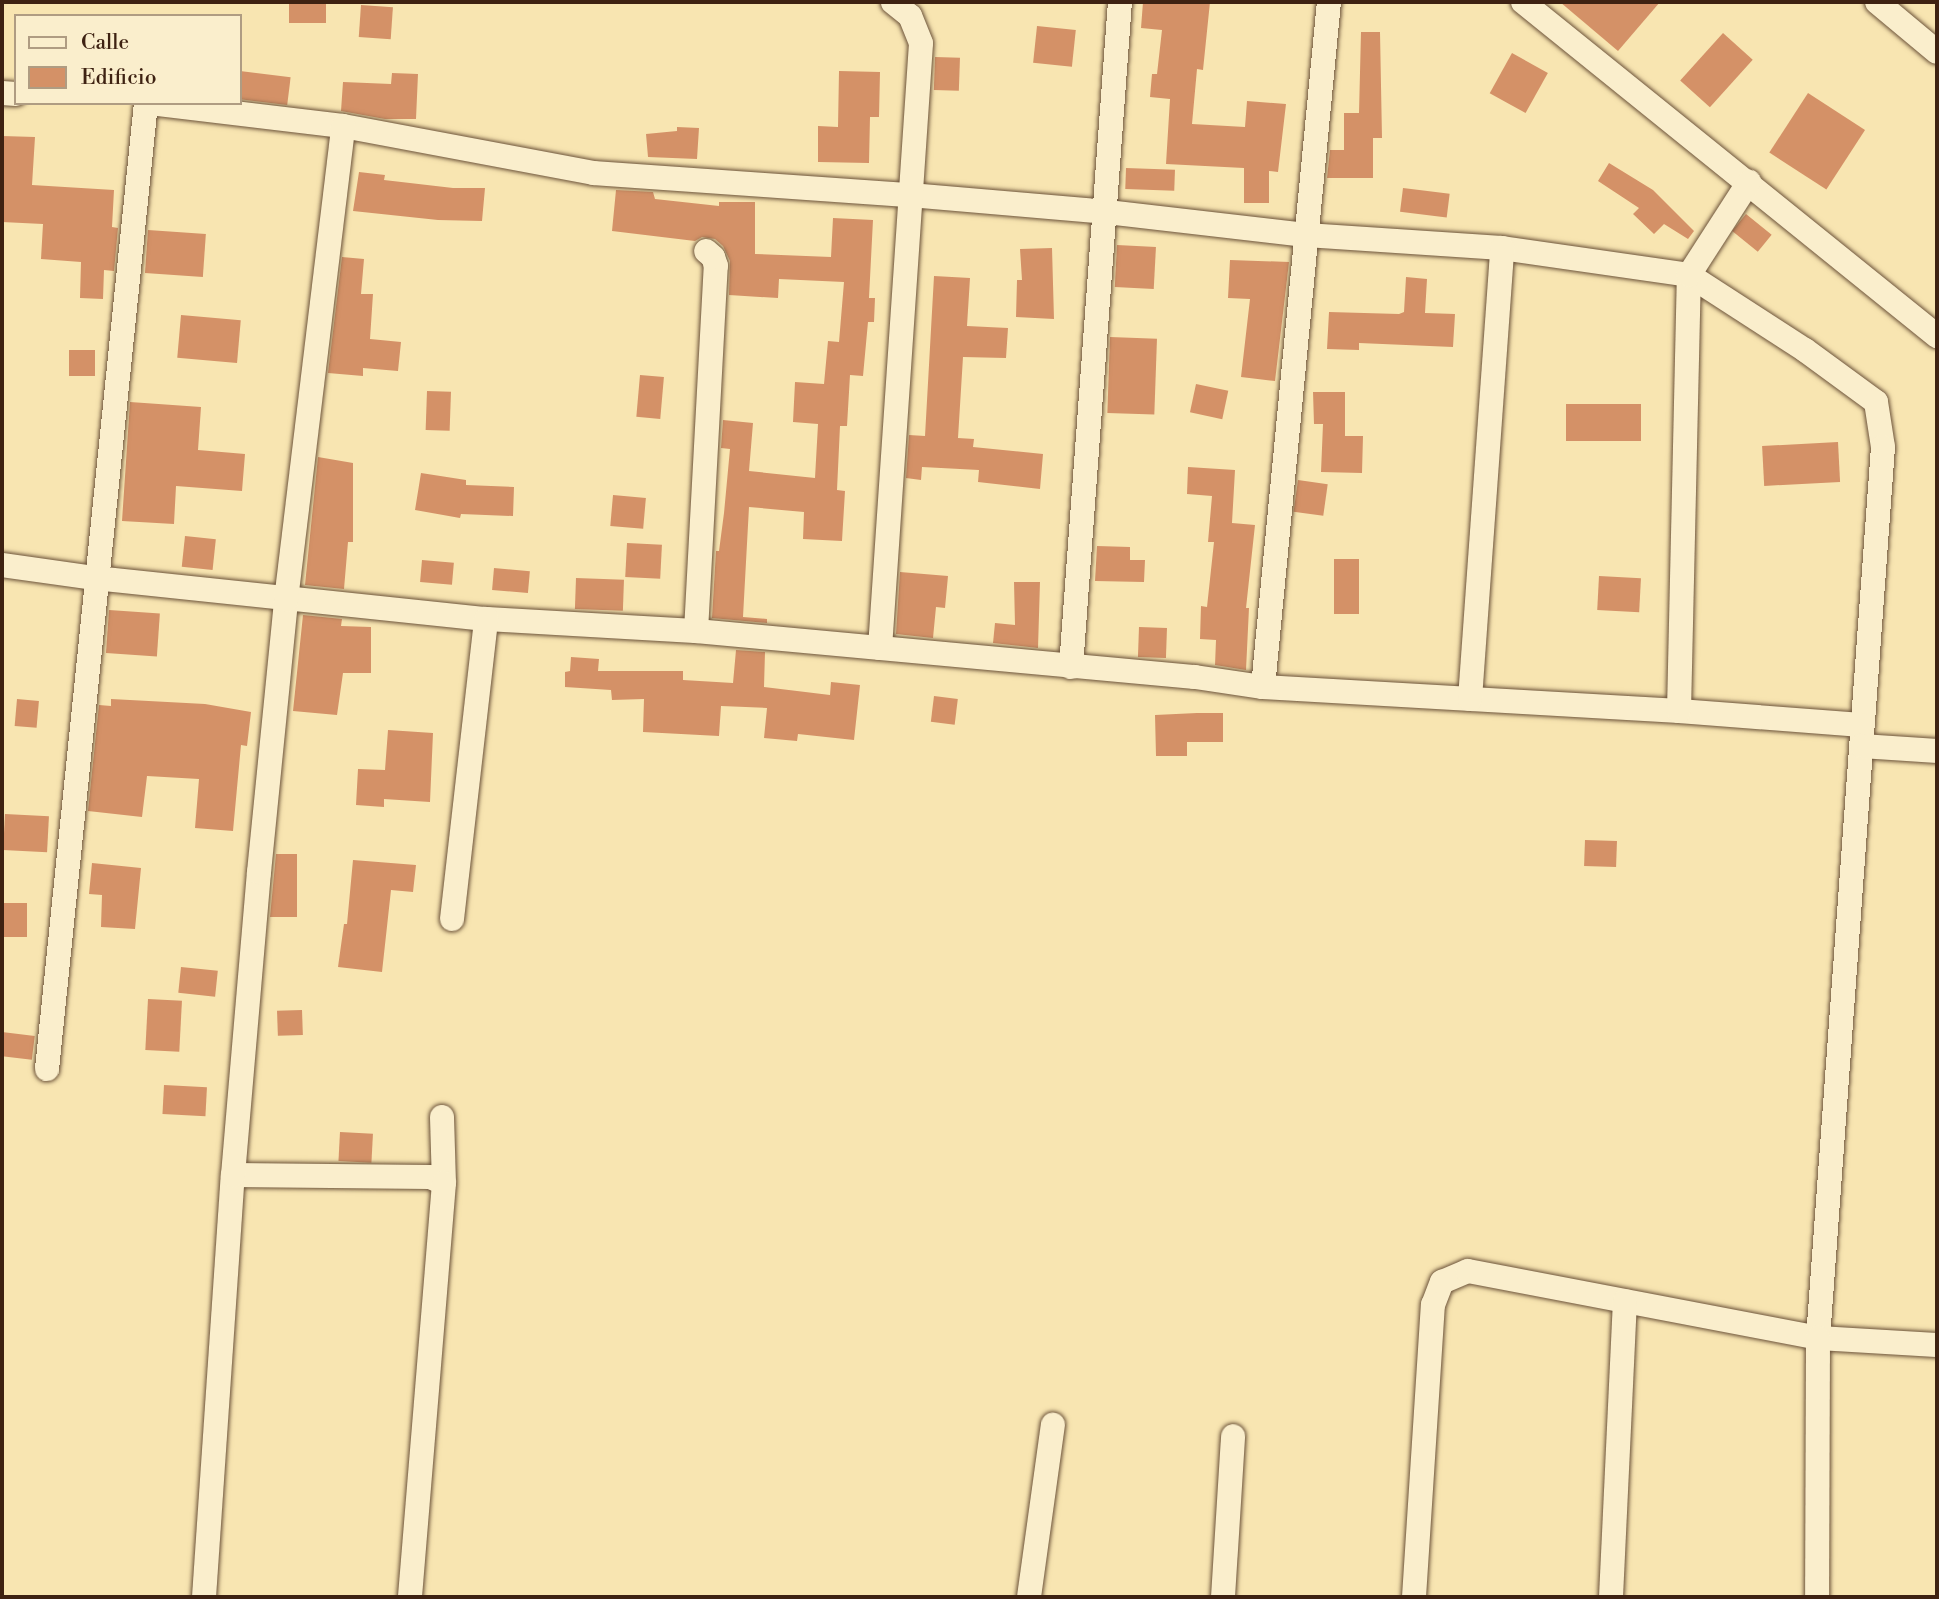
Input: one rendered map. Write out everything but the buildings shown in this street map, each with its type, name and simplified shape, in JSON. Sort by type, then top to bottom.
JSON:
[{"type":"street","points":[[880,648],[921,43],[910,16],[893,2]]},
{"type":"street","points":[[1071,667],[1107,212],[1120,2]]},
{"type":"street","points":[[1264,687],[1329,2]]},
{"type":"street","points":[[1523,2],[1937,336]]},
{"type":"street","points":[[1877,2],[1937,52]]},
{"type":"street","points":[[47,1069],[95,578],[148,105]]},
{"type":"street","points":[[166,105],[343,125],[593,173],[910,195],[1107,212],[1306,235],[1502,248],[1689,275],[1805,351],[1876,402],[1884,447],[1818,1338],[1817,1597]]},
{"type":"street","points":[[204,1597],[233,1175],[286,600],[343,125]]},
{"type":"street","points":[[1679,711],[1689,275],[1749,182]]},
{"type":"street","points":[[1470,699],[1502,248]]},
{"type":"street","points":[[696,631],[716,266],[713,257],[705,251]]},
{"type":"street","points":[[2,565],[286,600],[486,619],[696,631],[1195,677],[1264,687],[1679,711],[1861,736],[1937,751]]},
{"type":"street","points":[[452,919],[486,619]]},
{"type":"street","points":[[410,1597],[444,1183],[442,1118]]},
{"type":"street","points":[[233,1175],[429,1177],[444,1183]]},
{"type":"street","points":[[1414,1597],[1430,1323],[1433,1305],[1442,1282],[1468,1271],[1818,1338],[1937,1345]]},
{"type":"street","points":[[1611,1597],[1625,1301]]},
{"type":"street","points":[[1029,1597],[1053,1425]]},
{"type":"street","points":[[1223,1597],[1233,1436]]}]
